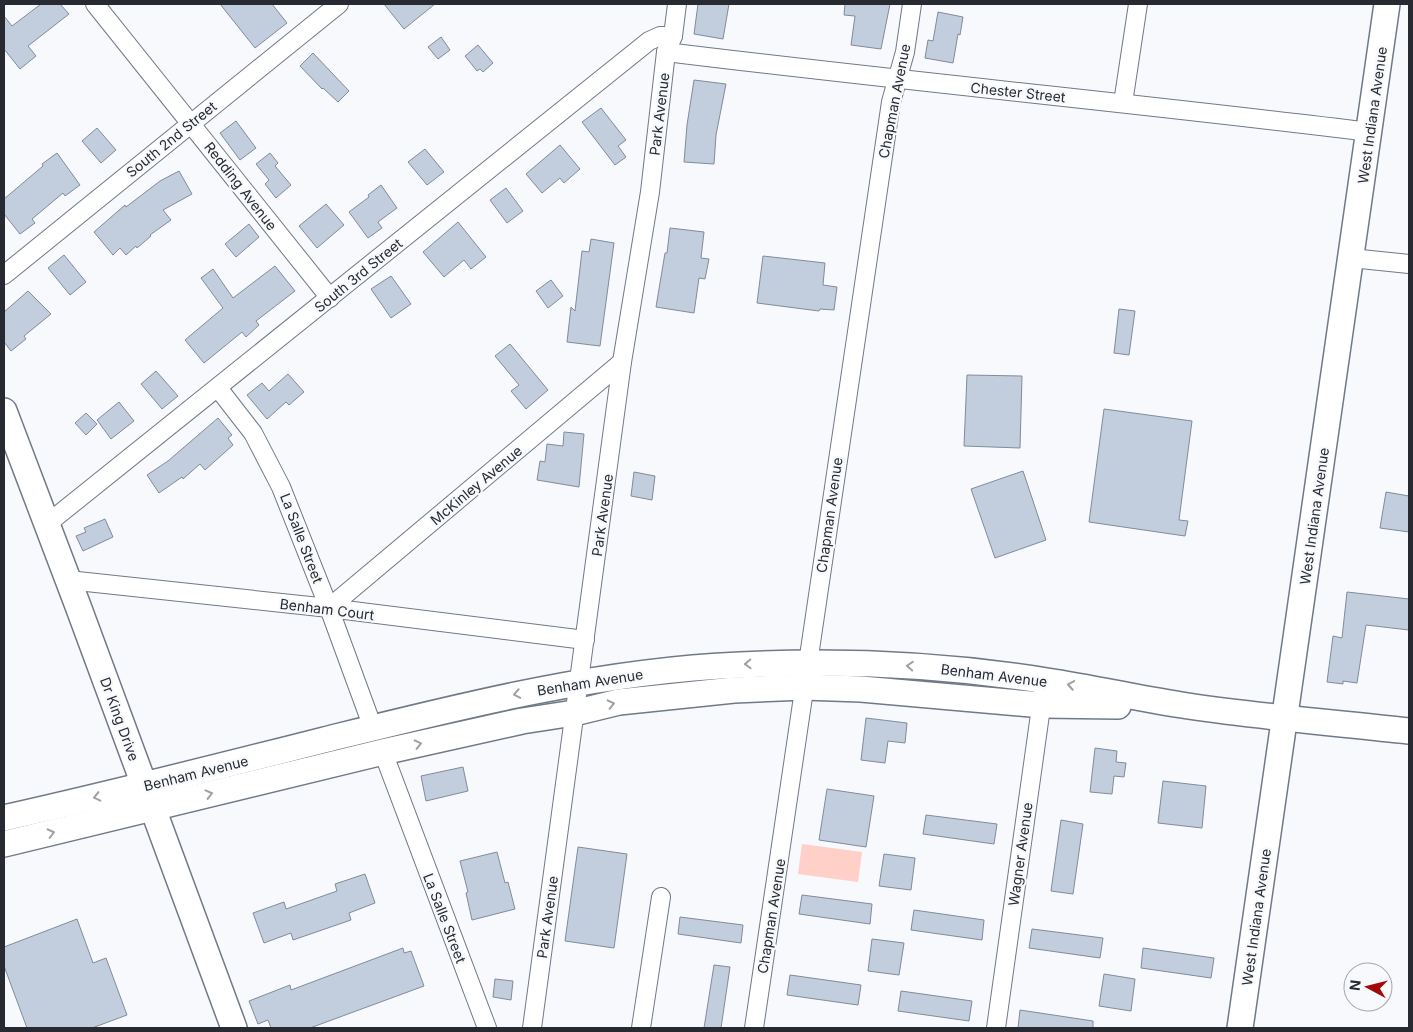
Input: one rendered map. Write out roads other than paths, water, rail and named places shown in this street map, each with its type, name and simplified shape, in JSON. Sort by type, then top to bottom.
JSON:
[{"type":"main road","name":"West Indiana Avenue","points":[[1240,1028],[1387,4]]},
{"type":"main road","name":"Dr King Drive","points":[[4,411],[234,1028]]},
{"type":"main road","name":"Benham Avenue","points":[[4,818],[148,797],[382,752],[619,702],[734,690],[864,663],[936,668],[1045,680],[1188,706],[1409,731]]},
{"type":"main road","name":"Benham Avenue","points":[[4,844],[148,797],[373,728],[507,696],[616,677],[693,668],[806,675],[870,689],[1042,705],[1188,706]]},
{"type":"street","name":"Redding Avenue","points":[[95,4],[330,298]]},
{"type":"street","name":"South 2nd Street","points":[[4,275],[339,4]]},
{"type":"street","name":"Park Avenue","points":[[532,1028],[622,362],[650,192],[677,4]]},
{"type":"street","name":"Chapman Avenue","points":[[754,1028],[890,112],[905,52],[912,4]]},
{"type":"street","points":[[1123,103],[1138,4]]},
{"type":"street","name":"South 3rd Street","points":[[47,524],[649,41],[660,36],[670,44]]},
{"type":"street","name":"Chester Street","points":[[670,44],[898,79],[1370,132]]},
{"type":"street","points":[[1351,258],[1409,264]]},
{"type":"street","name":"McKinley Avenue","points":[[329,608],[622,362]]},
{"type":"street","name":"La Salle Street","points":[[218,388],[253,433],[281,486],[329,608],[373,728]]},
{"type":"street","name":"Benham Court","points":[[68,580],[329,608],[585,640]]},
{"type":"street","name":"Wagner Avenue","points":[[996,1028],[1045,680]]},
{"type":"street","name":"La Salle Street","points":[[382,752],[487,1028]]},
{"type":"street","points":[[641,1028],[660,897]]}]
